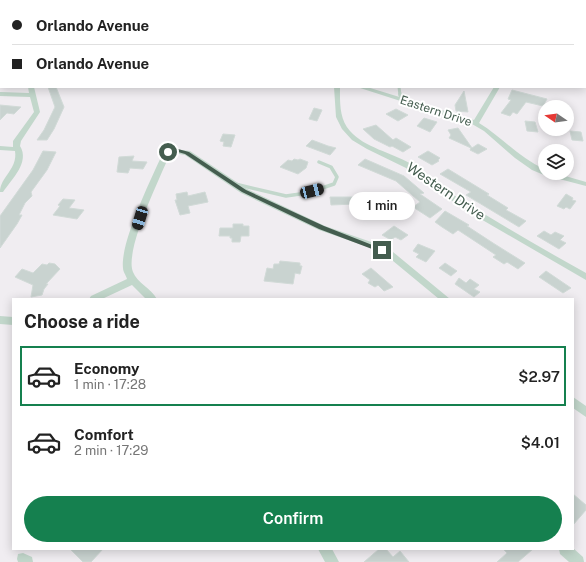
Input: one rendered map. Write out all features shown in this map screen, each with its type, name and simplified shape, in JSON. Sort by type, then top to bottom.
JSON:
[{"type":"street","points":[[0,190],[16,168],[21,156],[16,146],[17,141],[36,112],[31,88]]},
{"type":"street","name":"Western Drive","points":[[337,88],[338,113],[340,121],[348,132],[359,142],[365,146],[400,160],[447,194],[536,249],[586,277]]},
{"type":"street","name":"Eastern Drive","points":[[363,88],[475,124],[517,157],[538,170]]},
{"type":"street","points":[[475,124],[497,88]]},
{"type":"street","points":[[0,94],[33,95]]},
{"type":"street","points":[[0,148],[18,149]]},
{"type":"street","points":[[151,298],[133,280],[127,268],[128,254],[140,218],[166,155],[173,151],[183,152],[244,191],[322,228],[374,246],[390,254],[444,298]]},
{"type":"street","name":"Eastern Drive","points":[[571,180],[586,184]]},
{"type":"street","points":[[96,298],[133,280]]},
{"type":"street","points":[[0,320],[12,321]]},
{"type":"street","points":[[574,403],[586,412]]},
{"type":"street","points":[[325,550],[333,562]]},
{"type":"street","points":[[566,550],[578,562]]},
{"type":"lane","points":[[399,88],[401,99]]},
{"type":"lane","points":[[234,184],[247,185],[268,193],[286,197],[334,184],[337,177],[334,170],[326,164],[319,162]]},
{"type":"building","points":[[48,88],[56,88],[64,107],[47,140],[37,140],[44,130],[55,107]]},
{"type":"building","points":[[512,90],[547,99],[538,100],[538,105],[526,102],[517,114],[513,112],[510,116],[501,113],[511,100],[508,99]]},
{"type":"building","points":[[464,91],[468,112],[456,111],[455,105]]},
{"type":"building","points":[[0,105],[21,107],[14,114],[7,113],[0,120]]},
{"type":"building","points":[[314,108],[322,110],[317,121],[309,119]]},
{"type":"building","points":[[396,109],[408,115],[398,121],[386,114]]},
{"type":"building","points":[[424,118],[437,122],[430,132],[417,126]]},
{"type":"building","points":[[525,121],[535,122],[538,132],[527,131]]},
{"type":"building","points":[[376,125],[393,140],[396,138],[411,147],[403,152],[374,139],[363,129]]},
{"type":"building","points":[[458,128],[472,148],[478,144],[487,149],[478,154],[470,150],[471,148],[449,138],[451,135],[448,130]]},
{"type":"building","points":[[574,131],[581,132],[583,141],[572,140],[571,136],[574,136]]},
{"type":"building","points":[[223,134],[235,135],[231,147],[223,146],[224,142],[220,141]]},
{"type":"building","points":[[312,140],[336,148],[330,155],[306,146]]},
{"type":"building","points":[[43,151],[56,152],[47,170],[31,192],[32,196],[25,203],[19,215],[22,215],[17,224],[0,248],[0,216],[33,170]]},
{"type":"building","points":[[428,151],[440,158],[438,160],[439,161],[432,165],[418,157]]},
{"type":"building","points":[[134,156],[132,161],[147,162],[143,169],[130,168],[128,173],[117,172],[119,157]]},
{"type":"building","points":[[294,159],[300,159],[308,162],[306,168],[298,174],[280,167],[288,160],[292,161]]},
{"type":"building","points":[[365,159],[404,176],[424,193],[420,194],[442,209],[430,218],[413,207],[420,202],[396,181],[358,165]]},
{"type":"building","points":[[448,169],[489,194],[487,195],[508,208],[506,210],[526,221],[519,227],[466,195],[471,192],[440,174]]},
{"type":"building","points":[[187,192],[188,196],[205,192],[208,202],[188,206],[190,213],[180,215],[175,200],[177,200],[176,194]]},
{"type":"building","points":[[566,194],[573,198],[572,200],[576,201],[570,209],[566,207],[564,209],[557,206]]},
{"type":"building","points":[[330,197],[354,197],[355,204],[331,205]]},
{"type":"building","points":[[63,199],[75,200],[69,208],[84,210],[77,219],[53,215]]},
{"type":"building","points":[[445,211],[469,225],[467,226],[525,263],[518,269],[507,262],[504,264],[493,257],[496,255],[458,230],[453,234],[442,227],[435,222]]},
{"type":"building","points":[[233,224],[243,224],[243,226],[249,226],[249,236],[241,236],[240,242],[232,242],[232,238],[230,238],[230,236],[219,236],[220,228],[233,228]]},
{"type":"building","points":[[394,226],[408,235],[401,240],[395,237],[391,240],[382,235]]},
{"type":"building","points":[[544,231],[551,235],[555,232],[564,236],[560,240],[566,243],[559,249],[537,236]]},
{"type":"building","points":[[418,244],[435,251],[426,262],[416,257],[419,254],[413,251]]},
{"type":"building","points":[[280,261],[300,263],[300,266],[302,266],[300,274],[295,273],[293,284],[264,281],[267,268],[273,269],[274,264],[279,264]]},
{"type":"building","points":[[49,263],[55,264],[60,269],[46,284],[48,284],[42,295],[31,297],[33,285],[15,277],[22,269],[33,273],[42,264],[47,265]]},
{"type":"building","points":[[445,263],[457,271],[451,276],[439,268]]},
{"type":"building","points":[[371,268],[393,287],[384,291],[378,285],[375,287],[368,283],[370,280],[362,274]]},
{"type":"building","points":[[546,271],[571,288],[563,293],[539,277]]},
{"type":"building","points":[[459,278],[466,283],[470,279],[479,285],[474,289],[480,292],[474,297],[455,284]]},
{"type":"building","points":[[574,495],[586,505],[586,510],[574,524]]},
{"type":"building","points":[[71,550],[102,550],[91,562],[83,562]]},
{"type":"building","points":[[378,550],[387,550],[393,557],[400,551],[409,562],[364,562]]},
{"type":"building","points":[[504,550],[532,550],[518,562],[497,562],[507,553]]},
{"type":"route","points":[[168,152],[178,151],[187,153],[244,191],[322,228],[382,250]]}]
